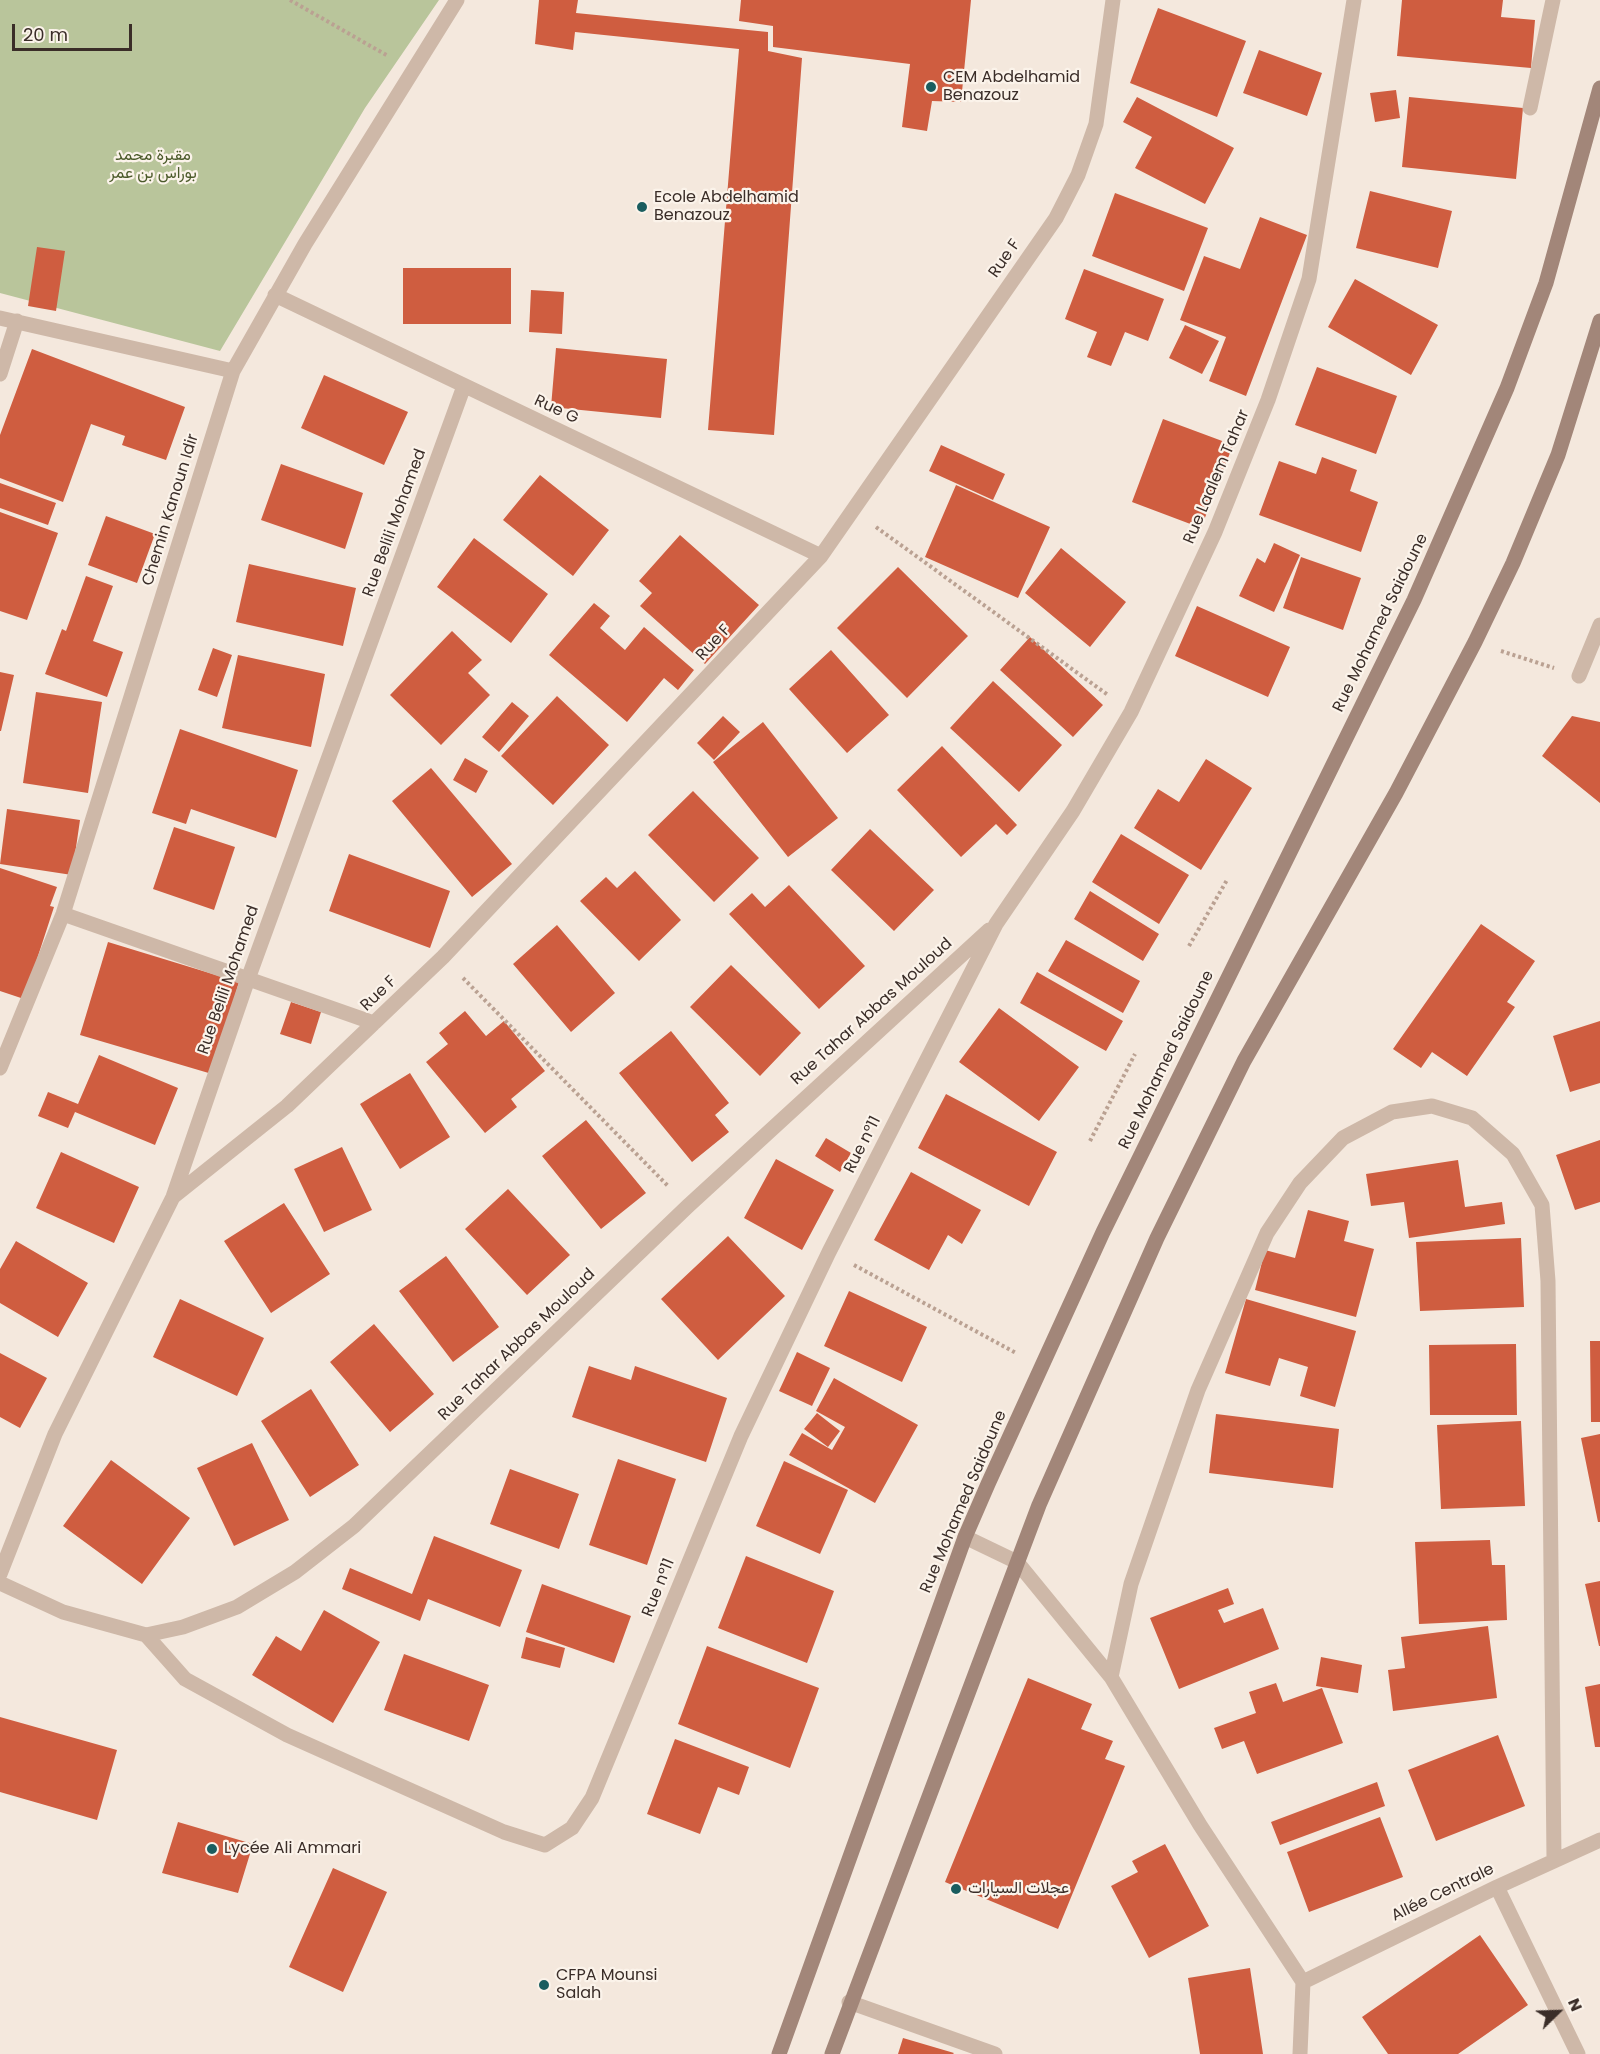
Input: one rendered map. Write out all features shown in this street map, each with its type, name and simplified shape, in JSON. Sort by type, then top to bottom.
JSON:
[{"type":"main road","name":"Rue Mohamed Saidoune","points":[[779,2054],[965,1537],[1103,1232],[1409,610],[1472,473],[1507,388],[1546,282],[1600,88]]},
{"type":"main road","points":[[832,2054],[849,2002],[1039,1505],[1157,1238],[1244,1061],[1402,783],[1475,642],[1513,563],[1558,455],[1600,321]]},
{"type":"street","name":"Chemin Kanoun Idir","points":[[0,1068],[63,914],[233,371],[275,295],[457,0]]},
{"type":"street","name":"Rue F","points":[[173,1197],[287,1106],[442,957],[821,556],[1056,218],[1078,175],[1096,124],[1113,0]]},
{"type":"street","name":"Rue Laalem Tahar","points":[[996,924],[1073,811],[1131,712],[1215,532],[1268,400],[1309,279],[1353,0]]},
{"type":"street","points":[[1530,108],[1553,0]]},
{"type":"street","name":"Rue G","points":[[275,295],[821,556]]},
{"type":"street","points":[[0,318],[233,371]]},
{"type":"street","points":[[0,374],[17,321]]},
{"type":"street","name":"Rue Belili Mohamed","points":[[0,1574],[55,1434],[173,1197],[248,979],[464,386]]},
{"type":"street","points":[[1579,675],[1600,625]]},
{"type":"street","points":[[63,914],[374,1023]]},
{"type":"street","name":"Rue Tahar Abbas Mouloud","points":[[0,1583],[63,1612],[146,1635],[183,1627],[237,1607],[295,1572],[354,1526],[688,1206],[996,924]]},
{"type":"street","name":"Rue n°11","points":[[146,1635],[185,1679],[287,1735],[504,1832],[545,1845],[572,1828],[592,1798],[741,1436],[829,1252],[996,924]]},
{"type":"street","points":[[1111,1677],[1131,1584],[1198,1390],[1267,1233],[1300,1183],[1343,1138],[1392,1112],[1432,1106],[1472,1118],[1513,1154],[1542,1205],[1548,1281],[1554,1859]]},
{"type":"street","points":[[965,1537],[1017,1562],[1111,1677],[1200,1825],[1303,1982],[1300,2054]]},
{"type":"street","name":"Allée Centrale","points":[[1303,1982],[1554,1859],[1600,1840]]},
{"type":"street","points":[[1497,1887],[1578,2054]]},
{"type":"street","points":[[849,2002],[995,2054]]},
{"type":"path","points":[[290,0],[413,70]]},
{"type":"path","points":[[853,511],[1131,712]]},
{"type":"path","points":[[1475,642],[1579,675]]},
{"type":"path","points":[[1189,946],[1227,880]]},
{"type":"path","points":[[442,957],[688,1206]]},
{"type":"path","points":[[1090,1141],[1136,1054]]},
{"type":"path","points":[[829,1252],[993,1341]]},
{"type":"green space","name":"مقبرة محمد بوراس بن عمر","points":[[0,0],[439,0],[365,108],[220,351],[0,293]]},
{"type":"building","points":[[539,0],[578,0],[576,13],[768,32],[768,51],[802,58],[774,435],[708,430],[739,49],[575,32],[573,50],[535,44]]},
{"type":"building","points":[[741,0],[971,0],[961,102],[932,101],[927,131],[902,127],[910,64],[773,47],[773,26],[739,21]]},
{"type":"building","points":[[1402,0],[1503,0],[1501,17],[1535,20],[1531,68],[1397,56]]},
{"type":"building","points":[[1158,8],[1246,41],[1217,117],[1130,83]]},
{"type":"building","points":[[1259,50],[1322,73],[1307,116],[1243,93]]},
{"type":"building","points":[[1396,90],[1400,118],[1375,122],[1370,93]]},
{"type":"building","points":[[1137,97],[1234,148],[1205,204],[1135,168],[1152,137],[1123,122]]},
{"type":"building","points":[[1409,97],[1523,108],[1516,179],[1402,167]]},
{"type":"building","points":[[1370,191],[1452,211],[1438,268],[1356,248]]},
{"type":"building","points":[[1115,193],[1208,228],[1184,291],[1092,256]]},
{"type":"building","points":[[1260,217],[1307,235],[1246,396],[1209,381],[1226,337],[1180,320],[1204,256],[1240,269]]},
{"type":"building","points":[[37,247],[65,251],[56,311],[28,306]]},
{"type":"building","points":[[403,268],[511,268],[511,324],[403,324]]},
{"type":"building","points":[[1084,269],[1164,299],[1148,341],[1125,332],[1111,366],[1087,357],[1097,332],[1065,319]]},
{"type":"building","points":[[1355,279],[1438,325],[1411,375],[1328,327]]},
{"type":"building","points":[[531,290],[564,292],[562,334],[529,332]]},
{"type":"building","points":[[1185,325],[1219,341],[1202,374],[1169,358]]},
{"type":"building","points":[[556,348],[667,359],[661,418],[551,407]]},
{"type":"building","points":[[32,349],[185,407],[166,460],[122,445],[125,436],[91,424],[63,502],[0,478],[0,435]]},
{"type":"building","points":[[1317,367],[1397,396],[1376,454],[1295,425]]},
{"type":"building","points":[[324,375],[408,412],[384,465],[301,428]]},
{"type":"building","points":[[1163,419],[1233,445],[1201,528],[1132,502]]},
{"type":"building","points":[[941,445],[1005,474],[993,500],[929,471]]},
{"type":"building","points":[[1322,457],[1357,470],[1350,491],[1378,502],[1361,552],[1259,515],[1279,461],[1316,474]]},
{"type":"building","points":[[281,464],[363,493],[345,549],[261,520]]},
{"type":"building","points":[[540,475],[609,530],[573,576],[503,520]]},
{"type":"building","points":[[0,483],[56,503],[48,525],[0,508]]},
{"type":"building","points":[[956,485],[1050,527],[1018,598],[925,557]]},
{"type":"building","points":[[0,512],[58,533],[27,620],[0,611]]},
{"type":"building","points":[[106,516],[155,534],[137,583],[88,565]]},
{"type":"building","points":[[680,535],[759,605],[705,664],[640,606],[652,593],[639,581]]},
{"type":"building","points":[[474,538],[548,594],[511,643],[437,587]]},
{"type":"building","points":[[1274,543],[1300,555],[1274,612],[1239,596],[1257,558],[1265,563]]},
{"type":"building","points":[[1061,548],[1126,602],[1090,647],[1025,593]]},
{"type":"building","points":[[1301,557],[1361,578],[1343,630],[1283,608]]},
{"type":"building","points":[[249,564],[356,588],[343,646],[236,622]]},
{"type":"building","points":[[898,567],[968,636],[907,698],[837,628]]},
{"type":"building","points":[[86,576],[113,586],[93,641],[123,652],[107,697],[45,674],[62,629],[66,631]]},
{"type":"building","points":[[594,603],[610,616],[600,628],[625,650],[644,627],[694,670],[678,690],[664,678],[627,722],[549,655]]},
{"type":"building","points":[[1197,606],[1290,647],[1268,697],[1175,656]]},
{"type":"building","points":[[452,631],[482,660],[468,673],[490,695],[441,745],[390,695]]},
{"type":"building","points":[[1030,637],[1103,705],[1073,737],[1000,670]]},
{"type":"building","points":[[213,648],[232,655],[217,697],[198,690]]},
{"type":"building","points":[[831,650],[889,715],[847,753],[789,689]]},
{"type":"building","points":[[238,655],[325,674],[311,747],[222,728]]},
{"type":"building","points":[[0,672],[14,675],[1,731],[0,731]]},
{"type":"building","points":[[993,681],[1062,745],[1019,792],[950,728]]},
{"type":"building","points":[[36,692],[102,702],[88,793],[23,783]]},
{"type":"building","points":[[557,696],[609,745],[553,805],[501,756]]},
{"type":"building","points":[[512,702],[529,716],[499,752],[482,737]]},
{"type":"building","points":[[723,716],[740,732],[714,760],[697,743]]},
{"type":"building","points":[[1572,716],[1600,722],[1600,803],[1542,756]]},
{"type":"building","points":[[763,722],[838,818],[788,857],[713,762]]},
{"type":"building","points":[[180,729],[298,770],[276,838],[191,809],[186,824],[152,813]]},
{"type":"building","points":[[942,746],[1017,825],[1007,835],[996,824],[961,857],[897,790]]},
{"type":"building","points":[[465,758],[488,771],[476,793],[453,780]]},
{"type":"building","points":[[1206,759],[1252,788],[1201,870],[1134,828],[1158,789],[1179,802]]},
{"type":"building","points":[[431,768],[512,864],[472,897],[392,801]]},
{"type":"building","points":[[693,791],[759,858],[714,902],[648,835]]},
{"type":"building","points":[[7,809],[80,820],[72,875],[0,864]]},
{"type":"building","points":[[174,827],[235,847],[214,910],[153,889]]},
{"type":"building","points":[[870,829],[934,890],[894,931],[831,870]]},
{"type":"building","points":[[1121,834],[1189,875],[1159,924],[1092,882]]},
{"type":"building","points":[[349,854],[450,891],[430,948],[329,911]]},
{"type":"building","points":[[0,868],[57,887],[50,906],[54,907],[24,999],[0,991]]},
{"type":"building","points":[[635,871],[681,920],[639,961],[580,901],[606,877],[617,888]]},
{"type":"building","points":[[789,885],[865,966],[819,1009],[729,914],[752,893],[765,907]]},
{"type":"building","points":[[1090,891],[1159,934],[1143,961],[1074,919]]},
{"type":"building","points":[[1481,924],[1535,961],[1507,1002],[1515,1007],[1467,1076],[1432,1052],[1421,1068],[1393,1049]]},
{"type":"building","points":[[557,925],[615,993],[571,1032],[513,964]]},
{"type":"building","points":[[1066,940],[1140,981],[1123,1013],[1048,971]]},
{"type":"building","points":[[108,942],[239,982],[212,1074],[80,1035]]},
{"type":"building","points":[[731,965],[801,1033],[760,1076],[690,1007]]},
{"type":"building","points":[[1037,972],[1123,1021],[1106,1051],[1020,1003]]},
{"type":"building","points":[[291,1002],[321,1012],[311,1044],[280,1034]]},
{"type":"building","points":[[999,1008],[1079,1067],[1039,1121],[959,1062]]},
{"type":"building","points":[[465,1011],[486,1036],[504,1021],[545,1071],[511,1099],[517,1107],[485,1133],[426,1062],[448,1044],[439,1033]]},
{"type":"building","points":[[1600,1021],[1600,1083],[1570,1092],[1553,1036]]},
{"type":"building","points":[[671,1031],[729,1103],[715,1115],[729,1132],[692,1162],[619,1073]]},
{"type":"building","points":[[99,1055],[178,1088],[155,1145],[75,1112],[68,1128],[38,1116],[48,1092],[78,1104]]},
{"type":"building","points":[[410,1073],[450,1137],[400,1169],[360,1104]]},
{"type":"building","points":[[946,1094],[1057,1152],[1029,1206],[918,1148]]},
{"type":"building","points":[[586,1120],[646,1193],[601,1229],[542,1156]]},
{"type":"building","points":[[826,1138],[851,1153],[840,1172],[815,1156]]},
{"type":"building","points":[[1600,1140],[1600,1202],[1575,1210],[1556,1155]]},
{"type":"building","points":[[342,1147],[372,1210],[324,1232],[294,1169]]},
{"type":"building","points":[[61,1152],[139,1187],[114,1243],[36,1208]]},
{"type":"building","points":[[776,1159],[834,1190],[802,1250],[744,1218]]},
{"type":"building","points":[[1458,1160],[1465,1207],[1502,1202],[1505,1224],[1409,1238],[1404,1202],[1371,1206],[1366,1174]]},
{"type":"building","points":[[911,1172],[981,1210],[962,1244],[948,1235],[929,1270],[874,1240]]},
{"type":"building","points":[[508,1189],[570,1255],[527,1295],[465,1229]]},
{"type":"building","points":[[284,1203],[330,1274],[271,1313],[224,1241]]},
{"type":"building","points":[[1308,1210],[1349,1221],[1344,1241],[1374,1249],[1356,1317],[1255,1290],[1265,1250],[1295,1258]]},
{"type":"building","points":[[728,1236],[785,1296],[718,1360],[661,1299]]},
{"type":"building","points":[[1521,1238],[1524,1307],[1420,1311],[1416,1242]]},
{"type":"building","points":[[16,1241],[88,1283],[58,1337],[0,1303],[0,1269]]},
{"type":"building","points":[[446,1256],[499,1327],[453,1362],[399,1291]]},
{"type":"building","points":[[849,1291],[927,1327],[902,1382],[824,1346]]},
{"type":"building","points":[[180,1299],[264,1338],[237,1396],[153,1357]]},
{"type":"building","points":[[1246,1299],[1356,1331],[1335,1407],[1300,1396],[1308,1367],[1279,1358],[1270,1386],[1225,1373]]},
{"type":"building","points":[[374,1324],[434,1394],[390,1432],[330,1362]]},
{"type":"building","points":[[1590,1341],[1600,1341],[1600,1422],[1591,1422]]},
{"type":"building","points":[[1516,1344],[1517,1415],[1430,1415],[1429,1345]]},
{"type":"building","points":[[797,1352],[830,1368],[812,1406],[779,1391]]},
{"type":"building","points":[[0,1353],[47,1378],[20,1428],[0,1417]]},
{"type":"building","points":[[589,1366],[631,1380],[635,1366],[727,1398],[706,1462],[572,1417]]},
{"type":"building","points":[[834,1378],[918,1425],[875,1503],[789,1455],[802,1433],[832,1450],[845,1427],[816,1411]]},
{"type":"building","points":[[311,1389],[359,1465],[310,1497],[261,1421]]},
{"type":"building","points":[[817,1413],[840,1431],[828,1447],[804,1429]]},
{"type":"building","points":[[1216,1414],[1339,1429],[1333,1488],[1209,1473]]},
{"type":"building","points":[[1521,1421],[1525,1506],[1441,1509],[1437,1425]]},
{"type":"building","points":[[1600,1434],[1600,1522],[1598,1522],[1581,1438]]},
{"type":"building","points":[[252,1443],[289,1520],[234,1546],[197,1468]]},
{"type":"building","points":[[618,1459],[676,1479],[647,1565],[589,1545]]},
{"type":"building","points":[[111,1460],[190,1518],[142,1584],[63,1526]]},
{"type":"building","points":[[784,1461],[848,1490],[820,1554],[756,1526]]},
{"type":"building","points":[[510,1469],[579,1494],[559,1549],[490,1524]]},
{"type":"building","points":[[434,1536],[522,1570],[500,1627],[428,1599],[420,1621],[342,1589],[350,1568],[412,1594]]},
{"type":"building","points":[[1490,1540],[1492,1565],[1505,1565],[1507,1620],[1419,1624],[1415,1542]]},
{"type":"building","points":[[746,1556],[834,1591],[807,1663],[718,1628]]},
{"type":"building","points":[[1600,1581],[1600,1646],[1599,1646],[1585,1584]]},
{"type":"building","points":[[542,1584],[631,1616],[614,1663],[526,1632]]},
{"type":"building","points":[[1228,1588],[1234,1604],[1218,1610],[1224,1623],[1263,1608],[1279,1649],[1179,1689],[1150,1618]]},
{"type":"building","points":[[324,1610],[380,1642],[333,1723],[252,1675],[276,1636],[301,1651]]},
{"type":"building","points":[[1488,1626],[1497,1698],[1393,1711],[1388,1670],[1405,1668],[1401,1637]]},
{"type":"building","points":[[526,1637],[565,1648],[560,1668],[521,1658]]},
{"type":"building","points":[[707,1646],[819,1688],[790,1768],[678,1724]]},
{"type":"building","points":[[404,1654],[489,1685],[469,1741],[384,1710]]},
{"type":"building","points":[[1321,1657],[1362,1665],[1358,1693],[1316,1686]]},
{"type":"building","points":[[1028,1678],[1092,1704],[1081,1729],[1113,1741],[1105,1759],[1125,1766],[1058,1929],[945,1882]]},
{"type":"building","points":[[1276,1683],[1283,1702],[1322,1688],[1343,1743],[1257,1774],[1244,1741],[1222,1749],[1214,1728],[1256,1713],[1249,1692]]},
{"type":"building","points":[[1600,1684],[1600,1747],[1595,1747],[1585,1687]]},
{"type":"building","points":[[0,1717],[117,1750],[97,1820],[0,1792]]},
{"type":"building","points":[[1498,1735],[1525,1806],[1436,1841],[1408,1770]]},
{"type":"building","points":[[675,1739],[749,1767],[739,1795],[718,1787],[700,1834],[647,1814]]},
{"type":"building","points":[[1377,1782],[1385,1806],[1280,1845],[1271,1822]]},
{"type":"building","points":[[1380,1817],[1403,1877],[1309,1912],[1287,1852]]},
{"type":"building","points":[[178,1822],[253,1844],[238,1893],[162,1873]]},
{"type":"building","points":[[1165,1844],[1209,1926],[1149,1958],[1111,1886],[1138,1872],[1132,1861]]},
{"type":"building","points":[[333,1868],[387,1892],[343,1992],[289,1967]]},
{"type":"building","points":[[1480,1935],[1528,2005],[1458,2054],[1388,2054],[1362,2017]]},
{"type":"building","points":[[1250,1968],[1263,2054],[1200,2054],[1188,1978]]},
{"type":"building","points":[[903,2038],[954,2053],[898,2054]]},
{"type":"place","name":"CEM Abdelhamid Benazouz","points":[[931,87]]},
{"type":"place","name":"Ecole Abdelhamid Benazouz","points":[[642,207]]},
{"type":"place","name":"Lycée Ali Ammari","points":[[212,1849]]},
{"type":"place","name":"عجلات السيارات","points":[[956,1889]]},
{"type":"place","name":"CFPA Mounsi Salah","points":[[544,1985]]}]
